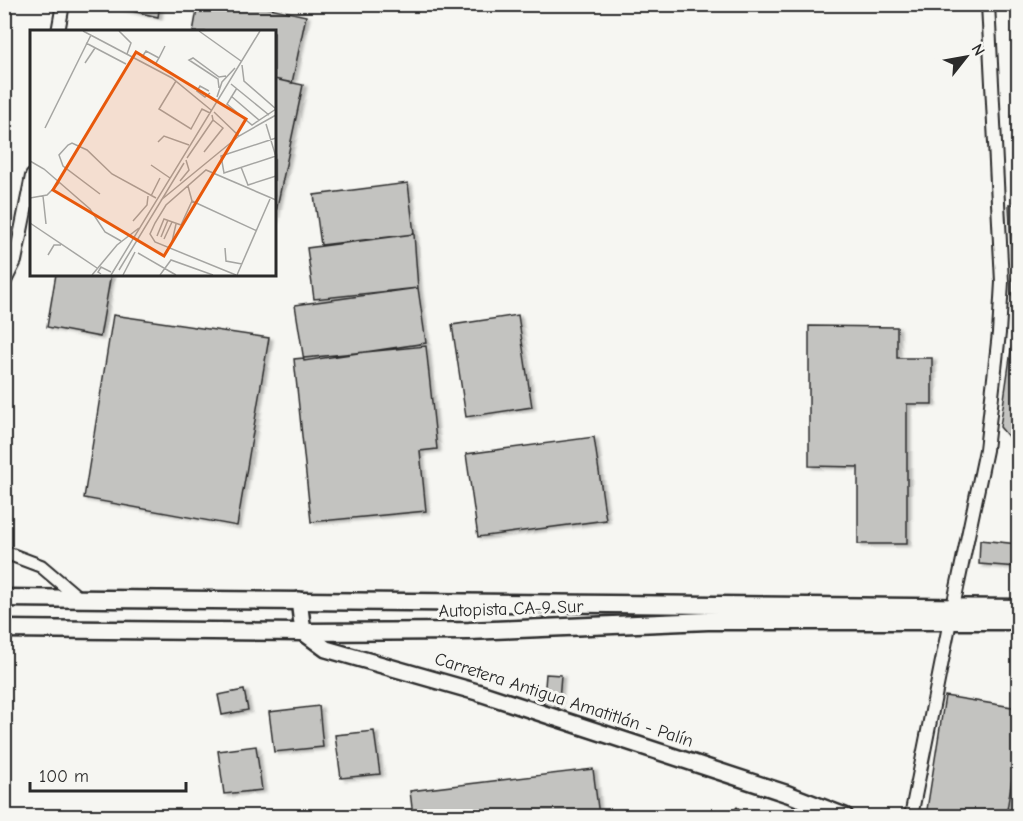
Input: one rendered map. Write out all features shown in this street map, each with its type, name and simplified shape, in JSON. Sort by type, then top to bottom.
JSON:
[{"type":"highway","name":"Autopista CA-9 Sur","points":[[4,598],[299,600],[952,614],[1018,621]]},
{"type":"highway","name":"Autopista CA-9 Sur","points":[[4,629],[469,631],[952,614],[1018,608]]},
{"type":"main road","points":[[299,600],[303,632]]},
{"type":"main road","name":"Carretera Antigua Amatitlán - Palín","points":[[303,632],[326,649],[337,653],[477,692],[788,794],[845,816]]},
{"type":"street","points":[[911,816],[986,450],[999,333],[1002,282],[988,4]]},
{"type":"street","points":[[58,30],[60,5]]},
{"type":"street","points":[[4,283],[15,261],[30,186]]},
{"type":"street","points":[[4,552],[41,567],[81,600]]},
{"type":"building","points":[[102,4],[160,4],[158,17]]},
{"type":"building","points":[[198,4],[252,4],[306,16],[292,83],[276,79],[276,30],[193,30]]},
{"type":"building","points":[[276,79],[303,85],[276,212]]},
{"type":"building","points":[[408,183],[414,234],[321,245],[314,195]]},
{"type":"building","points":[[1009,204],[1018,204],[1018,272],[1012,272]]},
{"type":"building","points":[[414,234],[418,288],[314,299],[307,248]]},
{"type":"building","points":[[56,276],[111,276],[100,337],[47,327]]},
{"type":"building","points":[[1012,278],[1018,278],[1018,296],[1012,296]]},
{"type":"building","points":[[418,288],[426,343],[304,361],[295,305]]},
{"type":"building","points":[[113,315],[269,338],[237,526],[84,498]]},
{"type":"building","points":[[518,315],[532,407],[466,417],[452,325]]},
{"type":"building","points":[[1015,323],[1018,323],[1018,441],[1012,441],[1000,427]]},
{"type":"building","points":[[809,326],[897,327],[897,358],[932,358],[932,404],[907,404],[907,544],[858,544],[858,467],[809,466]]},
{"type":"building","points":[[426,346],[437,449],[420,451],[426,511],[311,522],[294,359]]},
{"type":"building","points":[[594,437],[606,520],[478,537],[466,454]]},
{"type":"building","points":[[1013,472],[1018,472],[1018,521],[1015,522]]},
{"type":"building","points":[[980,540],[1018,544],[1018,567],[979,564]]},
{"type":"building","points":[[546,674],[561,675],[558,712],[543,711]]},
{"type":"building","points":[[244,690],[248,710],[222,715],[218,695]]},
{"type":"building","points":[[945,696],[1018,708],[1018,742],[1006,816],[926,816]]},
{"type":"building","points":[[319,706],[323,747],[274,752],[269,712]]},
{"type":"building","points":[[374,731],[380,774],[341,778],[335,735]]},
{"type":"building","points":[[256,746],[262,790],[224,794],[218,751]]},
{"type":"building","points":[[593,769],[599,816],[413,816],[410,791]]},
{"type":"building","points":[[737,807],[747,816],[729,816]]}]
